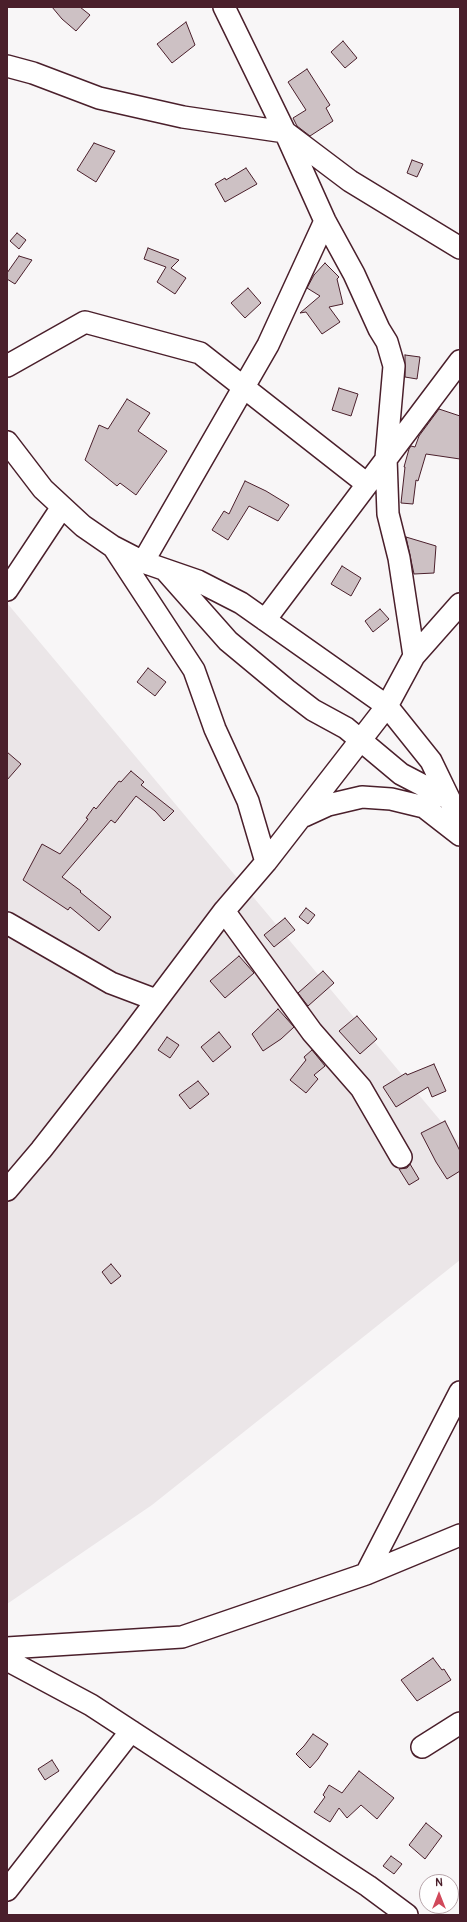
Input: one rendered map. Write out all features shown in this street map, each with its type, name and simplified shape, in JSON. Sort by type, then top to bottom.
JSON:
[{"type":"street","points":[[224,7],[285,132],[325,221],[354,274],[379,329],[387,342],[394,366],[386,458],[388,514],[398,558],[414,656]]},
{"type":"street","points":[[7,66],[33,73],[99,98],[183,117],[285,132],[350,181],[460,248]]},
{"type":"street","points":[[143,562],[268,345],[325,221]]},
{"type":"street","points":[[7,366],[85,322],[200,353],[367,484]]},
{"type":"street","points":[[265,620],[460,361]]},
{"type":"street","points":[[7,442],[42,489],[83,526],[112,546],[143,562],[198,581],[241,603],[387,706],[431,761],[460,821]]},
{"type":"street","points":[[7,590],[62,507]]},
{"type":"street","points":[[112,546],[194,670],[215,729],[248,801],[266,862]]},
{"type":"street","points":[[166,570],[228,641],[313,710],[346,728],[401,774],[449,799]]},
{"type":"street","points":[[7,1190],[122,1046],[224,911],[266,862],[387,706],[414,656],[460,604]]},
{"type":"street","points":[[300,818],[328,805],[362,797],[391,799],[424,807],[460,835]]},
{"type":"street","points":[[224,911],[312,1032],[361,1088],[401,1157]]},
{"type":"street","points":[[7,923],[111,983],[156,1000]]},
{"type":"street","points":[[366,1574],[460,1392]]},
{"type":"street","points":[[7,1648],[182,1637],[366,1574],[460,1535]]},
{"type":"street","points":[[7,1660],[91,1705],[368,1886],[407,1915]]},
{"type":"street","points":[[422,1748],[460,1723]]},
{"type":"street","points":[[7,1890],[131,1731]]},
{"type":"shaded area","points":[[7,603],[460,1144],[460,1260],[152,1505],[7,1604]]},
{"type":"building","points":[[52,7],[80,7],[90,15],[76,31],[62,19]]},
{"type":"building","points":[[186,22],[195,45],[172,63],[157,44]]},
{"type":"building","points":[[343,41],[357,58],[345,68],[331,52]]},
{"type":"building","points":[[307,69],[330,105],[326,108],[333,121],[310,136],[297,126],[293,118],[306,110],[288,82]]},
{"type":"building","points":[[94,143],[115,151],[96,182],[77,170]]},
{"type":"building","points":[[412,160],[423,164],[417,177],[407,173]]},
{"type":"building","points":[[246,168],[257,184],[225,202],[215,184],[225,178],[226,180]]},
{"type":"building","points":[[17,233],[26,240],[19,249],[10,241]]},
{"type":"building","points":[[148,248],[179,260],[171,268],[186,278],[175,294],[157,282],[166,267],[144,259]]},
{"type":"building","points":[[19,256],[32,260],[15,284],[7,279],[7,273]]},
{"type":"building","points":[[325,263],[339,277],[337,279],[343,304],[329,307],[340,322],[322,334],[306,312],[300,313],[320,296],[307,288],[314,275]]},
{"type":"building","points":[[248,288],[261,303],[245,318],[231,303]]},
{"type":"building","points":[[405,355],[420,357],[417,379],[405,377]]},
{"type":"building","points":[[339,388],[358,394],[351,416],[332,410]]},
{"type":"building","points":[[127,399],[150,413],[138,431],[167,451],[136,495],[120,483],[117,486],[85,460],[99,425],[108,429]]},
{"type":"building","points":[[439,409],[460,416],[460,459],[426,454],[418,481],[416,480],[413,504],[401,503],[404,467],[409,449],[411,446],[415,447],[419,436]]},
{"type":"building","points":[[245,481],[266,491],[289,505],[278,521],[249,506],[228,540],[212,530],[224,511],[229,514]]},
{"type":"building","points":[[406,537],[436,546],[434,573],[414,574]]},
{"type":"building","points":[[342,566],[361,578],[351,596],[331,584]]},
{"type":"building","points":[[380,609],[389,619],[373,632],[365,621]]},
{"type":"building","points":[[148,668],[166,682],[155,696],[137,682]]},
{"type":"building","points":[[7,752],[21,764],[7,780]]},
{"type":"building","points":[[131,771],[144,782],[141,785],[174,811],[164,821],[155,811],[136,796],[115,823],[111,820],[62,877],[111,917],[99,931],[70,907],[68,910],[23,880],[42,844],[60,854],[88,819],[86,818],[94,807],[96,809],[119,781],[121,782]]},
{"type":"building","points":[[306,908],[315,915],[308,924],[299,917]]},
{"type":"building","points":[[285,918],[295,930],[274,947],[264,935]]},
{"type":"building","points":[[239,956],[254,973],[225,998],[210,981]]},
{"type":"building","points":[[323,971],[334,983],[308,1006],[298,993]]},
{"type":"building","points":[[278,1009],[294,1027],[281,1039],[263,1051],[252,1034]]},
{"type":"building","points":[[357,1016],[377,1039],[360,1054],[339,1031]]},
{"type":"building","points":[[219,1032],[231,1047],[213,1062],[201,1047]]},
{"type":"building","points":[[167,1037],[179,1045],[170,1058],[158,1050]]},
{"type":"building","points":[[312,1050],[325,1066],[314,1075],[318,1079],[306,1093],[290,1080],[306,1060],[304,1057]]},
{"type":"building","points":[[434,1064],[446,1091],[432,1097],[428,1087],[396,1107],[383,1087],[406,1073],[407,1075]]},
{"type":"building","points":[[198,1081],[209,1094],[190,1109],[179,1095]]},
{"type":"building","points":[[445,1121],[460,1151],[460,1171],[447,1179],[436,1162],[421,1133]]},
{"type":"building","points":[[410,1164],[419,1179],[409,1185],[399,1169],[407,1168]]},
{"type":"building","points":[[111,1264],[121,1276],[111,1284],[102,1272]]},
{"type":"building","points":[[433,1658],[442,1670],[444,1669],[451,1680],[417,1701],[401,1680]]},
{"type":"building","points":[[313,1734],[328,1744],[310,1768],[296,1754]]},
{"type":"building","points":[[52,1760],[59,1771],[45,1780],[38,1769]]},
{"type":"building","points":[[359,1771],[394,1798],[377,1819],[361,1805],[347,1818],[339,1808],[330,1822],[314,1812],[325,1797],[323,1795],[329,1785],[342,1793]]},
{"type":"building","points":[[426,1823],[442,1836],[425,1859],[409,1845]]},
{"type":"building","points":[[391,1856],[402,1864],[394,1874],[383,1866]]}]
